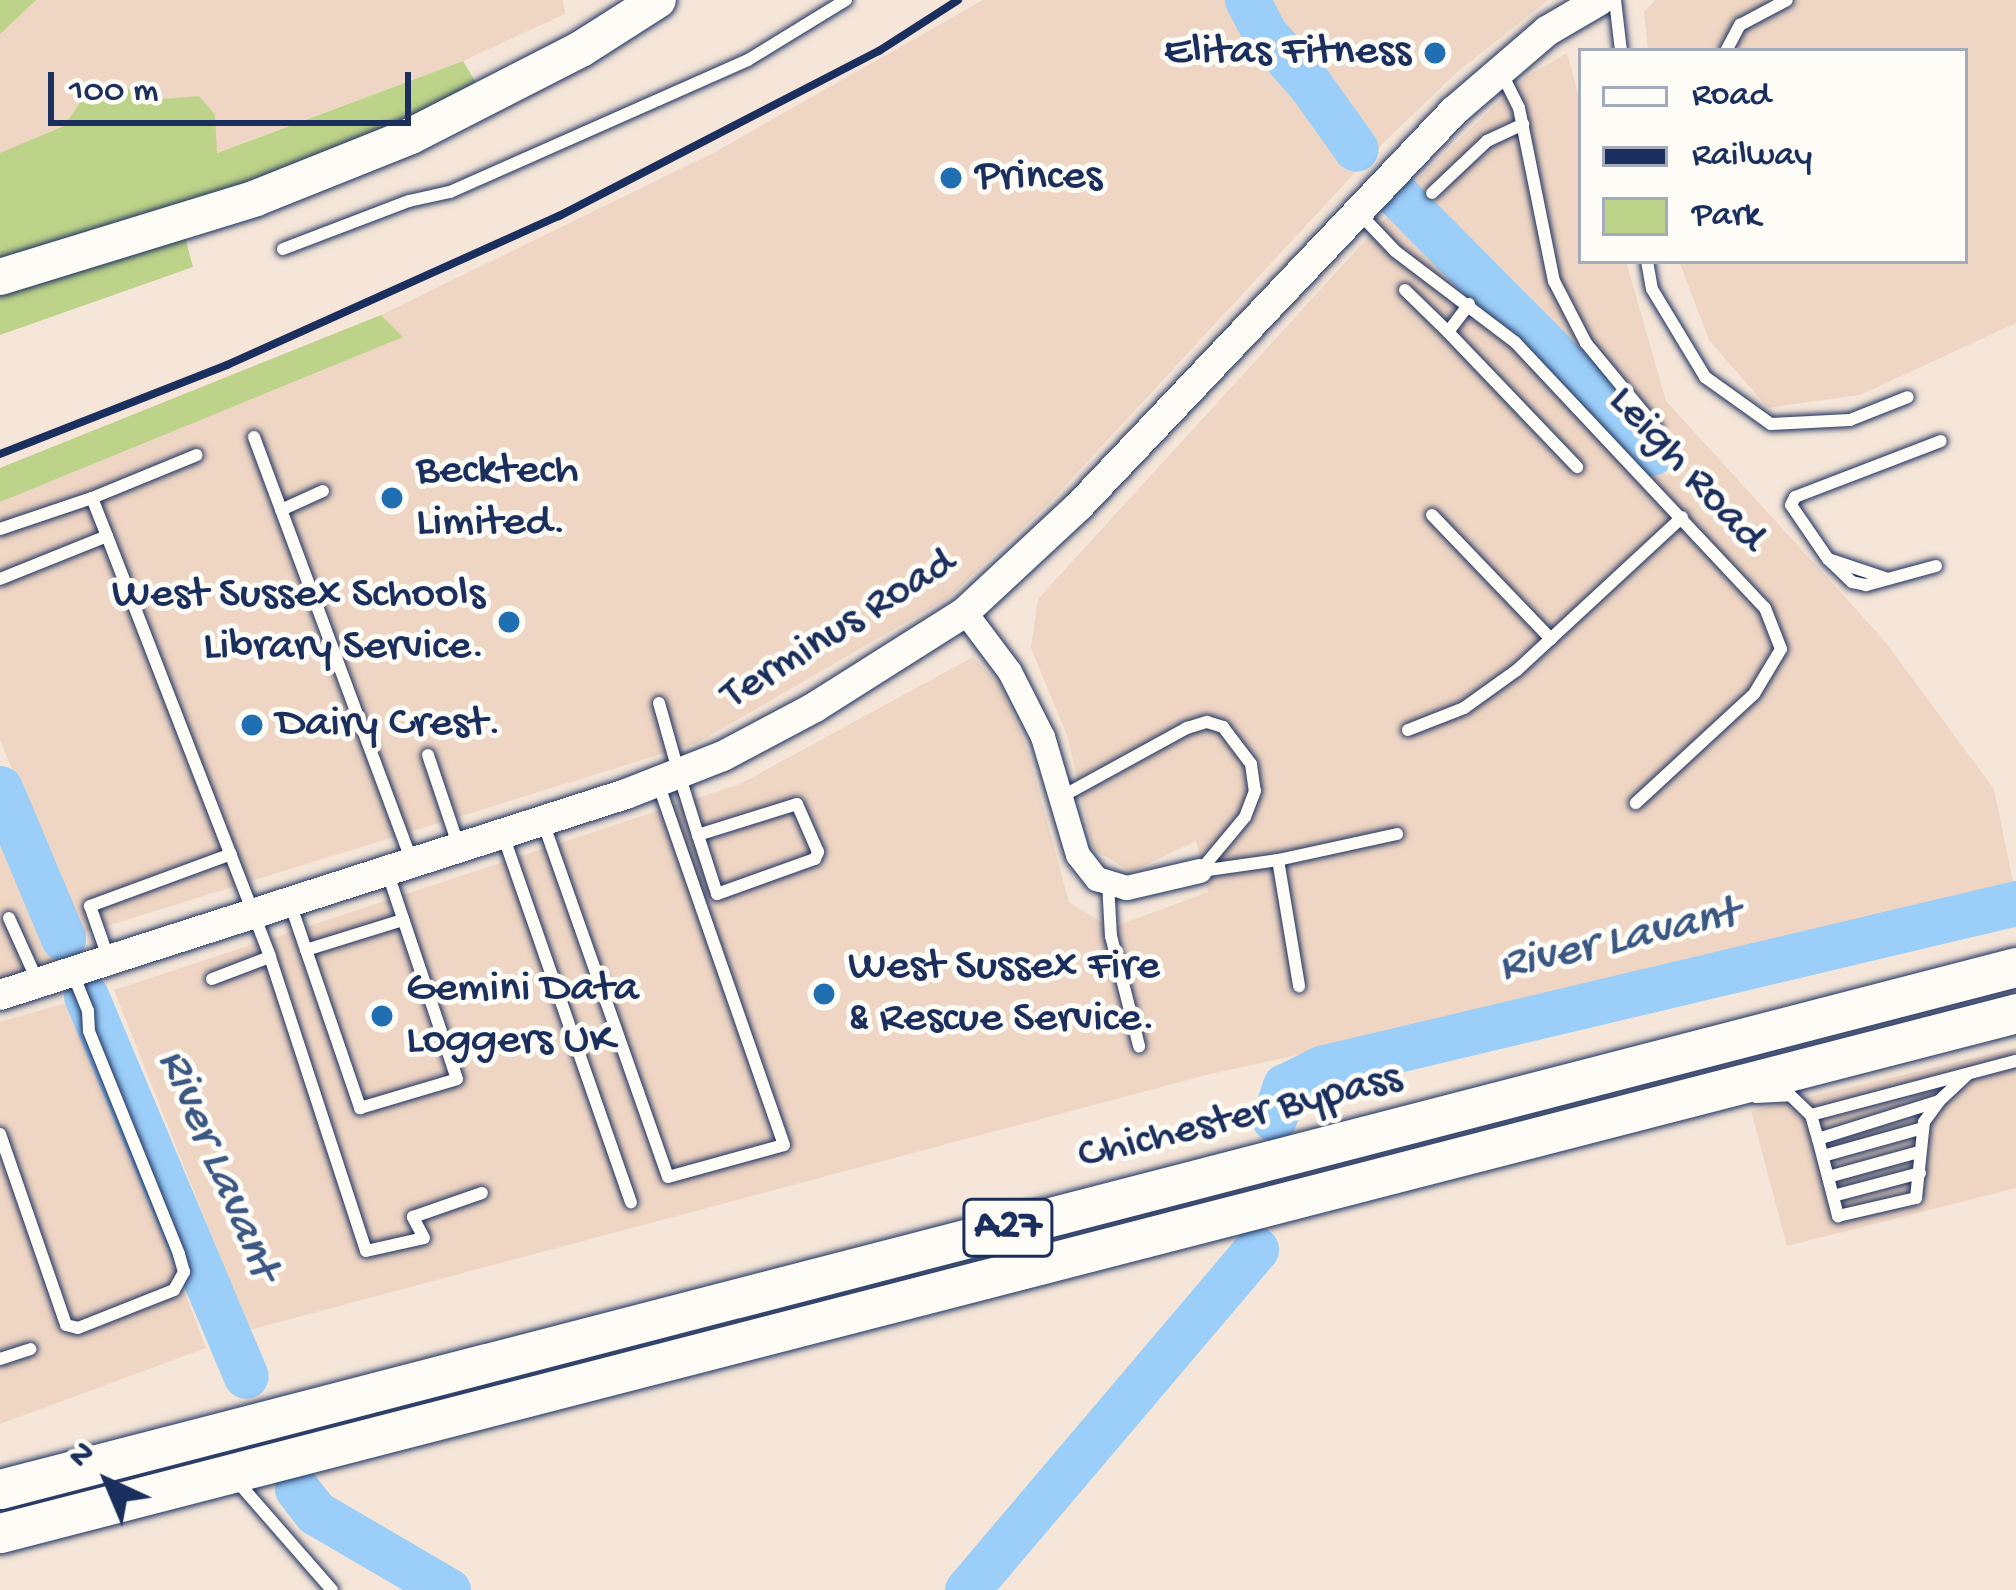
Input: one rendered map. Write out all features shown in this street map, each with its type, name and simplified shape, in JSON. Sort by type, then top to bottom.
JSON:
[{"type":"highway","name":"Chichester Bypass","points":[[0,1489],[2016,967]]},
{"type":"highway","name":"Chichester Bypass","points":[[0,1533],[2016,1013]]},
{"type":"main road","points":[[0,277],[256,198],[411,136],[581,49],[658,0]]},
{"type":"street","name":"Terminus Road","points":[[0,994],[668,778],[814,707],[965,613],[1079,506],[1454,111],[1547,32],[1600,0]]},
{"type":"street","points":[[965,613],[1010,672],[1043,737],[1078,855],[1097,879],[1127,888],[1200,871]]},
{"type":"lane","points":[[283,249],[409,201],[450,192],[748,61],[846,0]]},
{"type":"lane","points":[[1615,0],[1621,48]]},
{"type":"lane","points":[[1728,48],[1740,25],[1787,0]]},
{"type":"lane","points":[[1500,71],[1523,124],[1554,281],[1586,343],[1656,428]]},
{"type":"lane","points":[[1432,194],[1486,141],[1523,124]]},
{"type":"lane","name":"Leigh Road","points":[[1360,213],[1395,250],[1515,342],[1765,608],[1781,649],[1754,694],[1636,803]]},
{"type":"lane","points":[[1648,264],[1652,289],[1705,377],[1771,424],[1850,420],[1908,397]]},
{"type":"lane","points":[[1406,290],[1577,467]]},
{"type":"lane","points":[[1448,332],[1469,304]]},
{"type":"lane","points":[[254,437],[399,867],[403,920],[457,1079],[360,1108],[290,902]]},
{"type":"lane","points":[[1936,566],[1866,586],[1852,582],[1795,515],[1795,497],[1941,441]]},
{"type":"lane","points":[[0,529],[197,455]]},
{"type":"lane","points":[[281,510],[323,491]]},
{"type":"lane","points":[[92,498],[254,913],[367,1251],[424,1238],[413,1217],[482,1193]]},
{"type":"lane","points":[[1432,515],[1551,639]]},
{"type":"lane","points":[[1408,730],[1464,708],[1551,639],[1682,517]]},
{"type":"lane","points":[[0,579],[107,536]]},
{"type":"lane","points":[[543,821],[668,1177],[784,1145],[668,778],[659,703]]},
{"type":"lane","points":[[1061,797],[1187,728],[1207,722],[1223,727],[1251,764],[1256,791],[1245,817],[1200,871]]},
{"type":"lane","points":[[428,755],[460,848]]},
{"type":"lane","points":[[668,778],[698,835],[716,894],[814,859],[818,844],[797,803],[698,835]]},
{"type":"lane","points":[[502,834],[631,1202]]},
{"type":"lane","points":[[1200,871],[1397,834]]},
{"type":"lane","points":[[109,958],[90,906],[231,854]]},
{"type":"lane","points":[[1278,860],[1299,986]]},
{"type":"lane","points":[[1108,883],[1111,936],[1139,1046]]},
{"type":"lane","points":[[8,918],[38,981]]},
{"type":"lane","points":[[306,950],[403,920]]},
{"type":"lane","points":[[212,979],[270,957]]},
{"type":"lane","points":[[0,1134],[66,1325],[78,1328],[174,1290],[184,1272],[179,1254],[89,1031],[88,1010],[72,970]]},
{"type":"lane","points":[[1811,1115],[2016,1061]]},
{"type":"lane","points":[[1664,1102],[1790,1095],[1811,1115],[1838,1216],[1916,1198],[1923,1128],[1939,1101],[1969,1073]]},
{"type":"lane","points":[[1818,1138],[1939,1101]]},
{"type":"lane","points":[[1823,1156],[1923,1128]]},
{"type":"lane","points":[[1828,1177],[1919,1152]]},
{"type":"lane","points":[[1833,1196],[1920,1172]]},
{"type":"lane","points":[[0,1359],[30,1349]]},
{"type":"lane","points":[[231,1474],[332,1590]]},
{"type":"shaded area","points":[[0,0],[563,0],[565,14],[463,61],[216,153],[0,215]]},
{"type":"shaded area","points":[[983,0],[1548,0],[1456,73],[1375,151],[1050,502],[948,598],[697,743],[81,934],[0,740],[0,468],[381,315],[715,152]]},
{"type":"shaded area","points":[[1655,0],[2016,0],[2016,323],[1860,395],[1768,408],[1709,340],[1680,264],[1968,264],[1968,48],[1648,48],[1644,12]]},
{"type":"shaded area","points":[[1567,53],[1578,93],[1578,264],[1627,264],[1666,401],[1883,639],[1994,789],[2016,897],[1206,1075],[249,1330],[114,990],[740,784],[973,657],[1000,685],[1027,748],[1069,902],[1111,928],[1208,892],[1196,841],[1131,872],[1093,849],[1068,738],[1031,648],[1038,599],[1394,209],[1667,476],[1677,463],[1414,183],[1524,78]]},
{"type":"shaded area","points":[[0,811],[60,967],[0,987]]},
{"type":"shaded area","points":[[73,1001],[206,1348],[0,1424],[0,1022]]},
{"type":"shaded area","points":[[2016,1048],[2016,1188],[1787,1246],[1751,1111]]},
{"type":"green space","points":[[0,0],[36,0],[0,34]]},
{"type":"green space","points":[[463,61],[478,86],[252,186],[0,261],[0,153],[64,126],[86,94],[124,86],[150,100],[199,96],[215,115],[217,153]]},
{"type":"green space","points":[[185,237],[193,267],[0,335],[0,294]]},
{"type":"green space","points":[[381,315],[403,337],[0,502],[0,468]]},
{"type":"waterway","name":"River Lavant","points":[[1247,0],[1265,34],[1308,82],[1356,149]]},
{"type":"waterway","name":"River Lavant","points":[[1396,194],[1652,453]]},
{"type":"waterway","name":"River Lavant","points":[[0,788],[63,938]]},
{"type":"waterway","name":"River Lavant","points":[[1274,1119],[1285,1086],[1321,1068],[2016,903]]},
{"type":"waterway","name":"River Lavant","points":[[86,996],[246,1376]]},
{"type":"waterway","name":"River Lavant","points":[[967,1590],[1256,1249]]},
{"type":"waterway","name":"River Lavant","points":[[297,1489],[316,1513],[448,1590]]},
{"type":"railway","points":[[0,454],[227,365],[559,216],[879,51],[958,0]]},
{"type":"place","name":"Elitas Fitness","points":[[1435,53]]},
{"type":"place","name":"Princes","points":[[951,178]]},
{"type":"place","name":"Becktech Limited.","points":[[392,498]]},
{"type":"place","name":"West Sussex Schools Library Service.","points":[[509,622]]},
{"type":"place","name":"Dairy Crest.","points":[[252,725]]},
{"type":"place","name":"West Sussex Fire & Rescue Service.","points":[[824,994]]},
{"type":"place","name":"Gemini Data Loggers UK","points":[[382,1016]]}]
